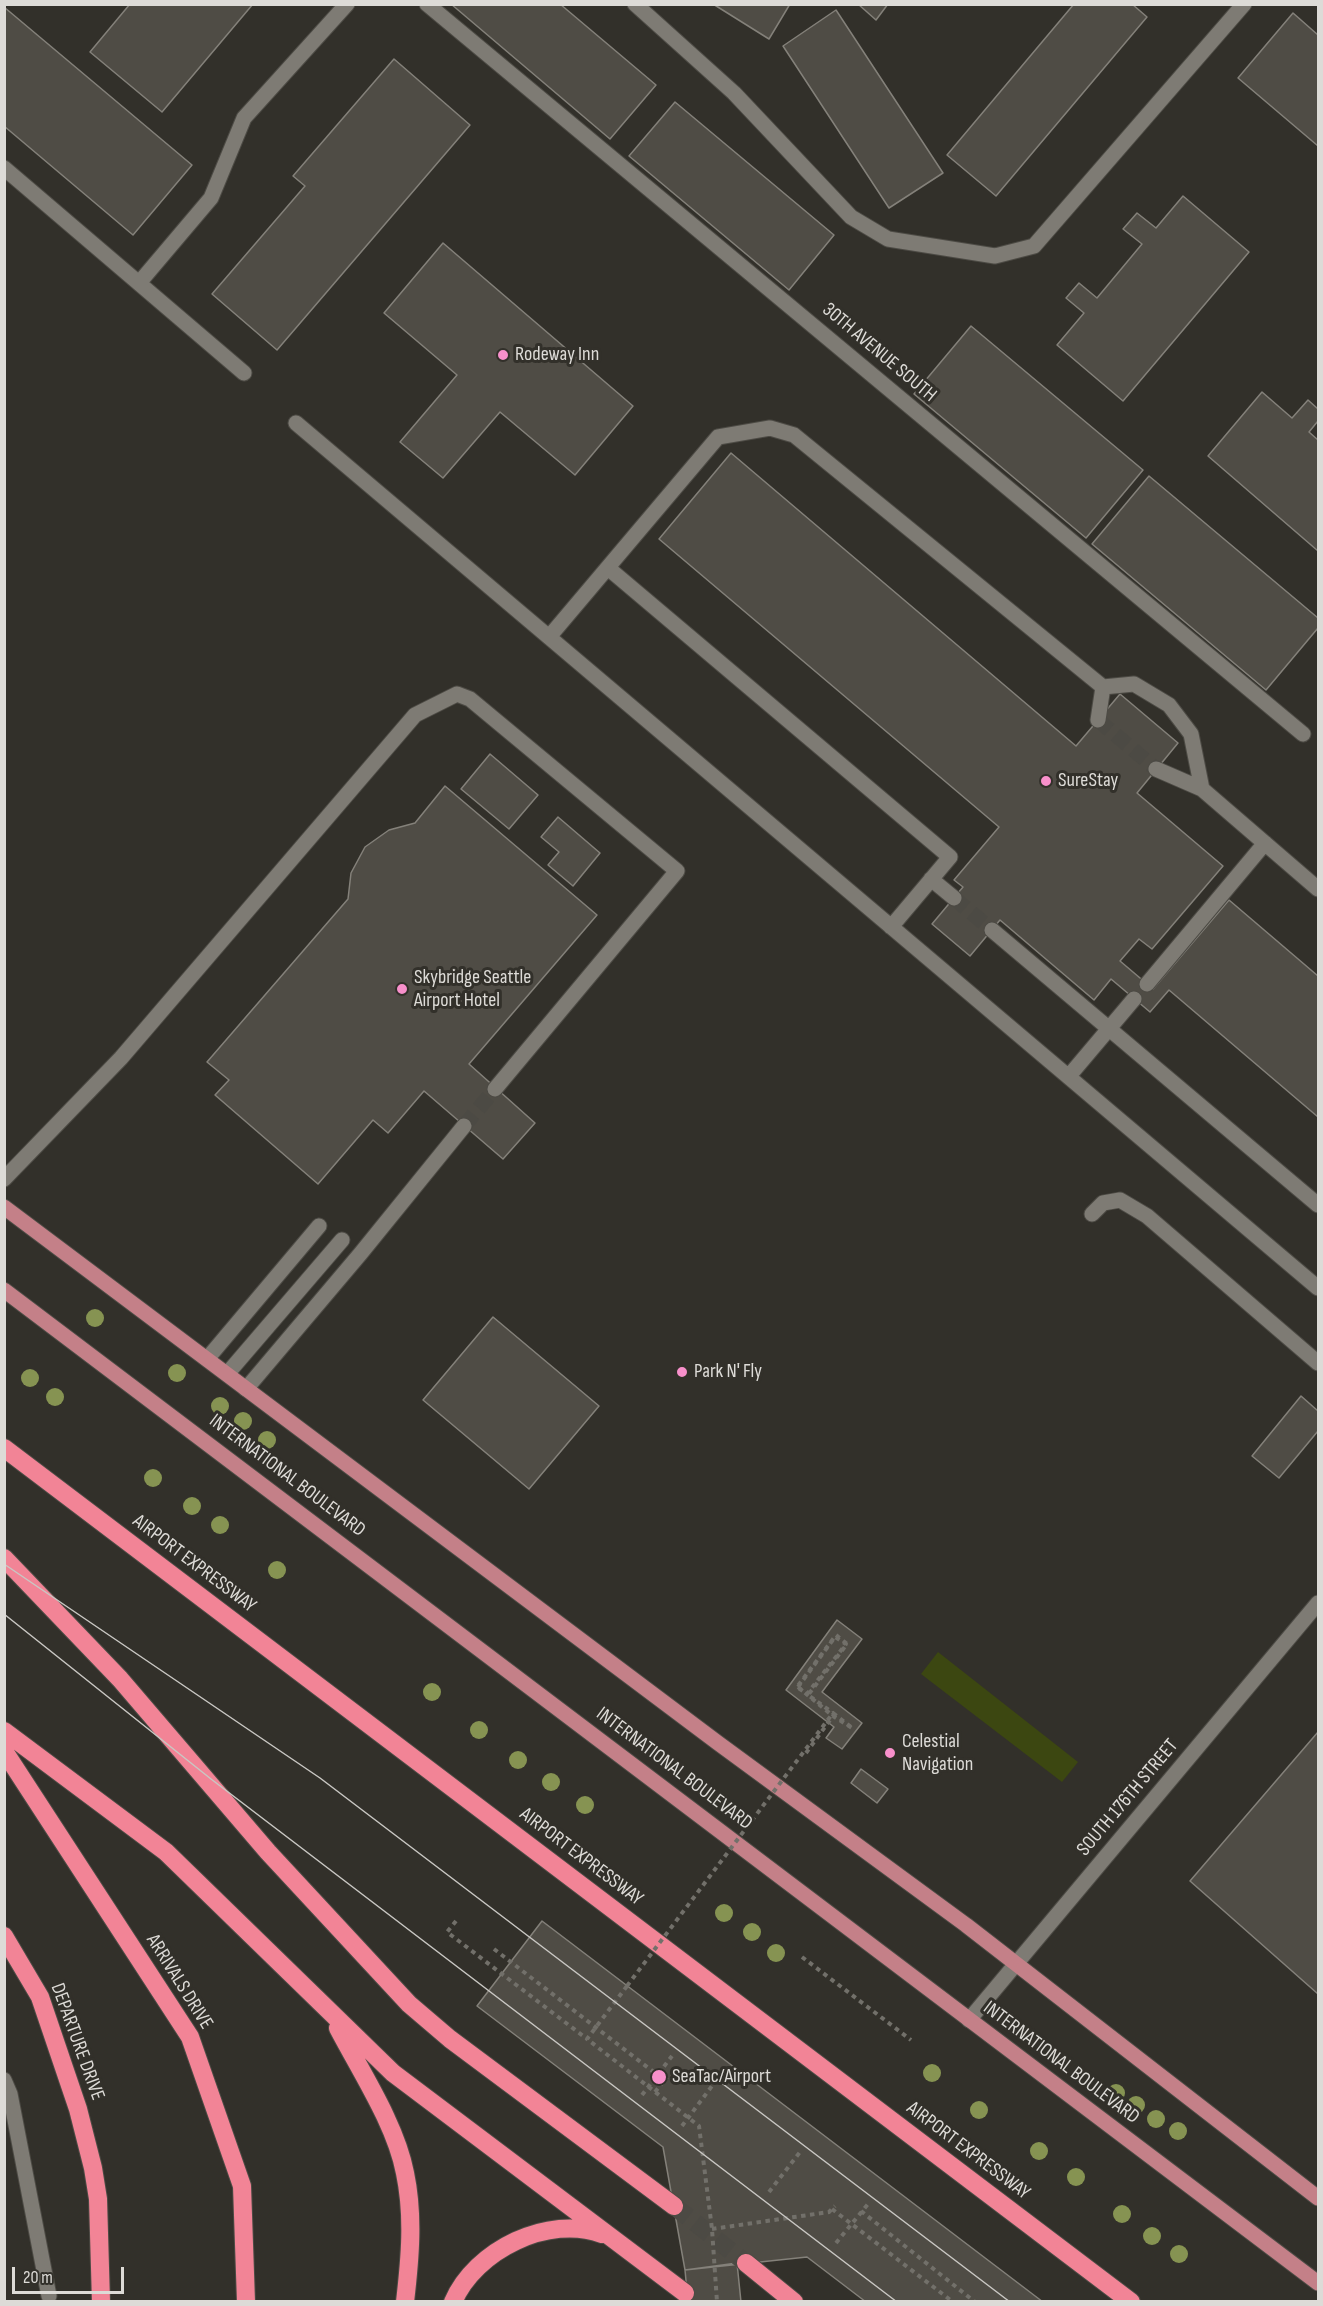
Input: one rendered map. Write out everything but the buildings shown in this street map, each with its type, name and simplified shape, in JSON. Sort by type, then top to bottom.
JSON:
[{"type":"highway","name":"AIRPORT EXPRESSWAY","points":[[4,1448],[1131,2301]]},
{"type":"highway","points":[[4,1558],[120,1679],[268,1852],[408,2004],[450,2039],[674,2206]]},
{"type":"highway","points":[[4,1731],[166,1852],[393,2073],[668,2279],[685,2295]]},
{"type":"highway","name":"ARRIVALS DRIVE","points":[[4,1751],[190,2037],[242,2186],[246,2301]]},
{"type":"highway","name":"DEPARTURE DRIVE","points":[[4,1936],[40,1997],[78,2109],[98,2199],[101,2301]]},
{"type":"highway","points":[[332,2016],[395,2140],[405,2173],[410,2211],[404,2301]]},
{"type":"highway","points":[[453,2301],[468,2276],[480,2264],[495,2252],[534,2235],[581,2228],[614,2240]]},
{"type":"highway","points":[[746,2263],[794,2301]]},
{"type":"main road","points":[[4,1207],[690,1723],[966,1925],[1318,2198]]},
{"type":"main road","name":"INTERNATIONAL BOULEVARD","points":[[4,1290],[1318,2283]]},
{"type":"street","points":[[139,283],[211,198],[244,118],[347,4]]},
{"type":"street","name":"30TH AVENUE SOUTH","points":[[427,4],[1303,734]]},
{"type":"street","points":[[634,4],[734,93],[851,217],[888,239],[995,256],[1034,246],[1244,4]]},
{"type":"street","points":[[4,168],[244,373]]},
{"type":"street","points":[[296,423],[1318,1288]]},
{"type":"street","points":[[549,637],[718,437],[770,428],[794,435],[1103,687],[1134,684],[1169,705],[1191,734],[1202,789]]},
{"type":"street","points":[[608,568],[950,857],[891,927]]},
{"type":"street","points":[[1098,720],[1103,687]]},
{"type":"street","points":[[4,1179],[121,1058],[415,715],[456,694],[470,699],[677,871],[495,1089]]},
{"type":"street","points":[[1156,769],[1202,789],[1318,889]]},
{"type":"street","points":[[1147,984],[1265,843]]},
{"type":"street","points":[[931,879],[954,898]]},
{"type":"street","points":[[992,930],[1318,1205]]},
{"type":"street","points":[[1069,1076],[1134,999]]},
{"type":"street","points":[[246,1389],[362,1253],[464,1126]]},
{"type":"street","points":[[1092,1214],[1103,1203],[1120,1200],[1147,1216],[1318,1363]]},
{"type":"street","points":[[207,1359],[319,1226]]},
{"type":"street","points":[[227,1374],[342,1240]]},
{"type":"street","name":"SOUTH 176TH STREET","points":[[969,2019],[1318,1603]]},
{"type":"street","points":[[4,2080],[10,2094],[49,2296]]},
{"type":"path","points":[[833,1714],[798,1687],[835,1636],[846,1644],[807,1694],[797,1687],[836,1635],[847,1644],[808,1695],[833,1714],[852,1728]]},
{"type":"path","points":[[806,1753],[833,1714]]},
{"type":"path","points":[[587,2039],[833,1714]]},
{"type":"path","points":[[456,1921],[447,1932],[699,2126],[712,2229],[717,2301]]},
{"type":"path","points":[[494,1949],[656,2074],[666,2078],[655,2092]]},
{"type":"path","points":[[802,1957],[911,2040]]},
{"type":"path","points":[[642,2096],[672,2055]]},
{"type":"path","points":[[682,2126],[712,2086]]},
{"type":"path","points":[[769,2192],[800,2152]]},
{"type":"path","points":[[836,2243],[867,2204]]},
{"type":"path","points":[[712,2229],[829,2212],[833,2207],[953,2301]]},
{"type":"path","points":[[861,2211],[975,2301]]},
{"type":"path","points":[[852,2222],[856,2227]]},
{"type":"green space","points":[[938,1652],[1078,1762],[1062,1782],[921,1674]]},
{"type":"tunnel","points":[[1098,720],[1156,769]]},
{"type":"tunnel","points":[[954,898],[992,930]]},
{"type":"tunnel","points":[[464,1126],[495,1089]]},
{"type":"tunnel","points":[[674,2206],[746,2263]]},
{"type":"tram line","points":[[4,1564],[320,1778],[1010,2302]]},
{"type":"tram line","points":[[4,1614],[211,1779],[897,2302]]},
{"type":"place","name":"Rodeway Inn","points":[[503,355]]},
{"type":"place","name":"SureStay","points":[[1046,781]]},
{"type":"place","name":"Skybridge Seattle Airport Hotel","points":[[402,989]]},
{"type":"place","name":"Park N' Fly","points":[[682,1372]]},
{"type":"place","name":"Celestial Navigation","points":[[890,1753]]},
{"type":"place","name":"SeaTac/Airport","points":[[659,2077]]}]
